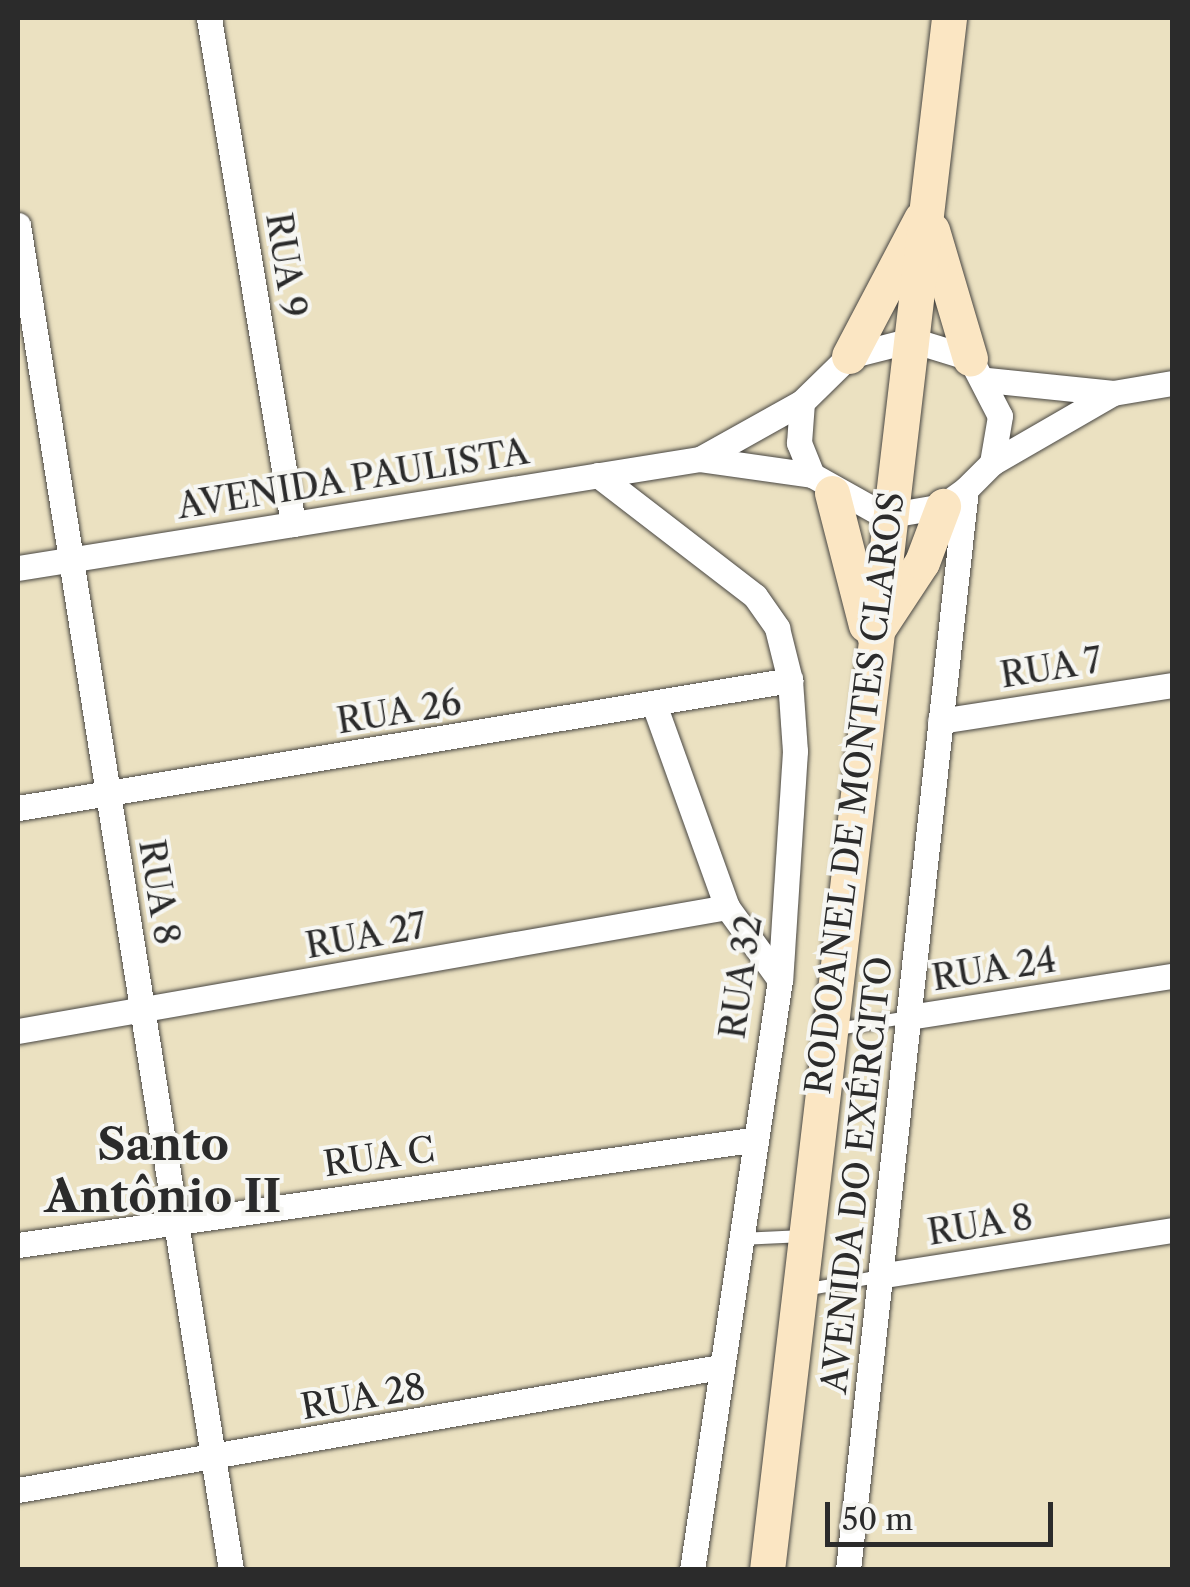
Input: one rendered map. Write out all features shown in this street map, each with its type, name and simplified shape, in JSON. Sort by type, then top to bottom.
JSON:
[{"type":"main road","name":"RODOANEL DE MONTES CLAROS","points":[[767,1570],[885,516],[912,340],[949,18]]},
{"type":"main road","points":[[848,356],[873,296],[927,210]]},
{"type":"main road","points":[[927,210],[979,369]]},
{"type":"main road","points":[[822,484],[871,640]]},
{"type":"main road","points":[[871,640],[922,562],[955,498]]},
{"type":"street","name":"RUA 9","points":[[209,18],[293,524]]},
{"type":"street","name":"RUA 8","points":[[18,225],[28,372],[69,560],[109,794],[231,1570]]},
{"type":"street","points":[[848,356],[912,340],[979,369],[1114,393],[1172,383]]},
{"type":"street","name":"AVENIDA PAULISTA","points":[[18,568],[700,459],[802,402],[848,356]]},
{"type":"street","points":[[979,369],[1000,416],[992,463]]},
{"type":"street","points":[[885,516],[955,498],[992,463],[1114,393]]},
{"type":"street","points":[[802,402],[799,443],[822,484]]},
{"type":"street","name":"AVENIDA PAULISTA","points":[[700,459],[822,484],[885,516]]},
{"type":"street","name":"RUA 32","points":[[598,475],[755,596],[777,628],[790,680],[795,751],[780,980],[751,1140],[692,1570]]},
{"type":"street","name":"AVENIDA DO EXÉRCITO","points":[[848,1570],[885,1276],[940,721],[955,498]]},
{"type":"street","name":"RUA 26","points":[[18,808],[655,707],[790,680]]},
{"type":"street","name":"RUA 7","points":[[940,721],[1172,684]]},
{"type":"street","points":[[655,707],[727,907],[780,980]]},
{"type":"street","name":"RUA 27","points":[[18,1031],[727,907]]},
{"type":"street","name":"RUA 24","points":[[909,1018],[1172,976]]},
{"type":"street","name":"RUA C","points":[[18,1245],[751,1140]]},
{"type":"street","name":"RUA 8","points":[[885,1276],[1172,1230]]},
{"type":"street","name":"RUA 28","points":[[18,1490],[214,1460],[720,1367]]},
{"type":"lane","name":"RUA 24","points":[[827,1030],[909,1018]]},
{"type":"lane","points":[[737,1239],[804,1236]]},
{"type":"lane","name":"RUA 8","points":[[798,1291],[885,1276]]},
{"type":"district","name":"Santo Antônio II","points":[[163,1171]]}]
